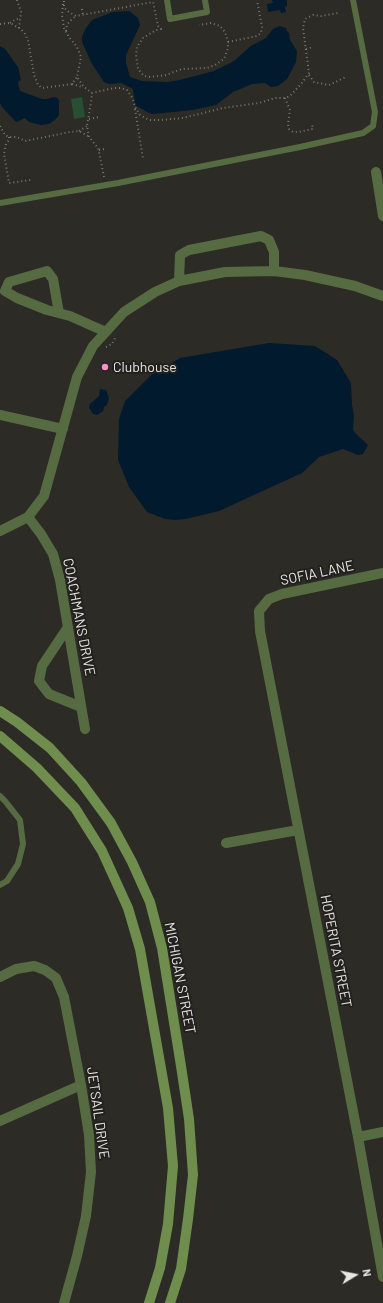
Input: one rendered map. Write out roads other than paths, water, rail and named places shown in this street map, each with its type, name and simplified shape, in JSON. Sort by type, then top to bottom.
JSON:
[{"type":"street","points":[[376,172],[383,216]]},
{"type":"street","points":[[178,281],[180,255],[189,250],[261,236],[269,240],[274,252],[274,271]]},
{"type":"street","points":[[59,313],[53,279],[47,271],[8,282],[2,290],[17,298],[47,310],[70,316],[106,332]]},
{"type":"street","points":[[0,531],[28,518],[44,496],[77,376],[93,346],[124,312],[155,292],[178,281],[225,272],[274,271],[305,275],[355,286],[383,296]]},
{"type":"street","points":[[0,415],[63,429]]},
{"type":"street","name":"COACHMANS DRIVE","points":[[28,518],[41,534],[53,554],[60,580],[85,729]]},
{"type":"street","name":"SOFIA LANE","points":[[260,631],[259,611],[269,599],[282,594],[383,573]]},
{"type":"street","points":[[68,627],[42,666],[39,681],[49,694],[81,707]]},
{"type":"street","name":"HOPERITA STREET","points":[[260,631],[358,1137],[383,1277]]},
{"type":"street","name":"MICHIGAN STREET","points":[[0,711],[17,722],[50,748],[81,782],[111,823],[132,862],[150,902],[162,948],[181,1066],[189,1119],[192,1167],[188,1219],[181,1269],[170,1303]]},
{"type":"street","points":[[0,736],[37,768],[75,808],[106,858],[128,908],[140,949],[168,1108],[172,1166],[168,1224],[160,1268],[149,1303]]},
{"type":"street","points":[[226,843],[298,830]]},
{"type":"street","name":"JETSAIL DRIVE","points":[[0,977],[16,969],[34,966],[45,970],[56,978],[64,997],[89,1135],[91,1172],[86,1216],[66,1302]]},
{"type":"street","points":[[0,1121],[81,1085]]},
{"type":"street","points":[[358,1137],[383,1132]]},
{"type":"lane","points":[[167,0],[170,19],[207,12],[205,0]]},
{"type":"lane","points":[[0,203],[106,185],[363,133],[373,126],[375,112],[353,0]]},
{"type":"lane","points":[[0,796],[20,820],[23,844],[18,864],[7,881],[0,885]]},
{"type":"water","points":[[272,0],[287,0],[287,6],[285,7],[286,12],[281,13],[280,10],[268,12],[267,4],[273,3]]},
{"type":"water","points":[[129,11],[138,18],[140,25],[126,55],[126,63],[130,77],[142,81],[168,82],[214,71],[234,61],[251,46],[266,38],[273,29],[280,26],[286,28],[289,33],[290,40],[297,51],[296,62],[287,79],[278,86],[271,87],[265,83],[252,84],[233,92],[216,105],[193,110],[153,114],[149,113],[135,105],[133,89],[121,83],[109,84],[104,82],[92,64],[82,42],[82,37],[86,28],[92,20],[113,12]]},
{"type":"water","points":[[0,46],[5,49],[18,67],[21,80],[18,83],[20,91],[42,99],[54,97],[59,100],[59,115],[55,120],[49,124],[41,125],[29,122],[25,118],[17,122],[2,107],[0,103]]},
{"type":"water","points":[[269,343],[315,346],[337,360],[351,383],[354,416],[353,429],[355,433],[368,445],[363,454],[358,455],[343,449],[319,457],[302,473],[219,511],[186,519],[175,520],[165,519],[147,512],[129,487],[118,460],[119,419],[125,401],[150,376],[180,358]]},
{"type":"water","points":[[100,389],[106,390],[109,398],[103,411],[97,415],[93,414],[89,408],[90,404],[99,396]]},
{"type":"place","name":"Clubhouse","points":[[105,367]]}]
